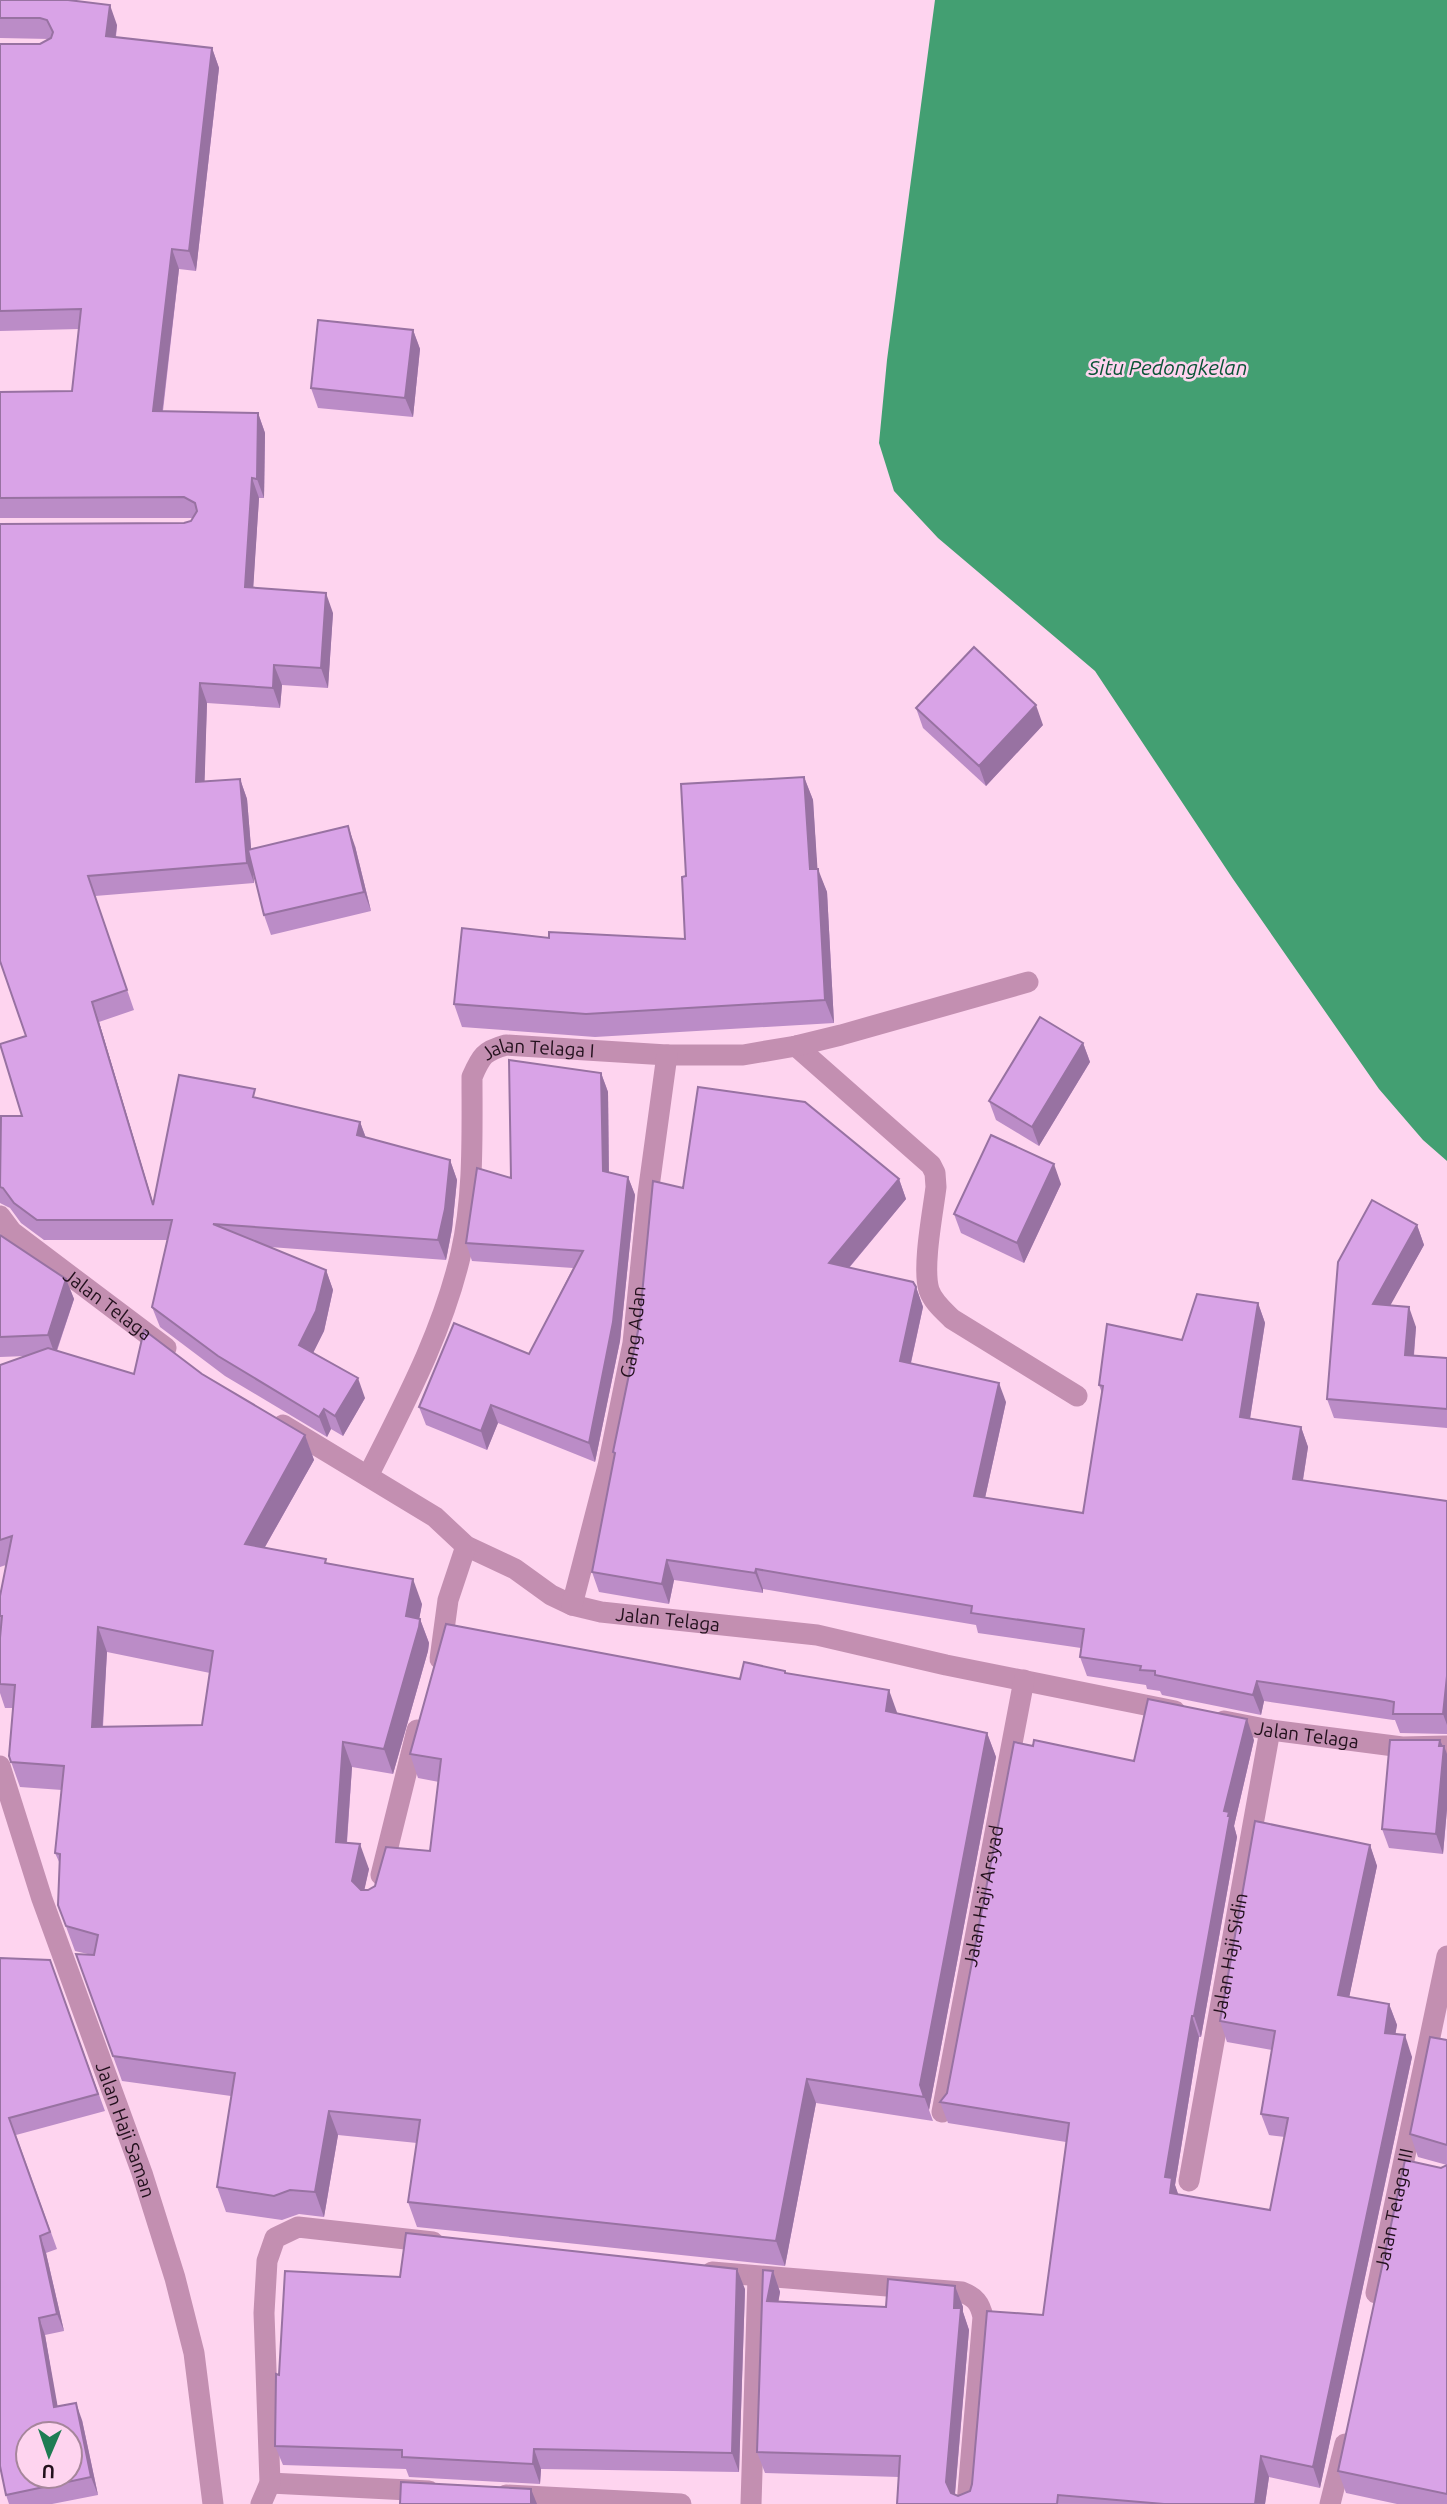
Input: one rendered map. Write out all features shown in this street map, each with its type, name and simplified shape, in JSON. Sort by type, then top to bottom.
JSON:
[{"type":"street","name":"Jalan Telaga I","points":[[368,1476],[433,1342],[461,1255],[469,1209],[472,1077],[479,1059],[491,1049],[506,1045],[667,1055],[744,1055],[796,1046],[1028,982]]},
{"type":"street","points":[[796,1046],[931,1165],[936,1186],[927,1271],[929,1290],[937,1305],[952,1320],[1077,1396]]},
{"type":"street","name":"Gang Adan","points":[[572,1605],[608,1466],[633,1343],[648,1194],[667,1055]]},
{"type":"street","name":"Jalan Telaga","points":[[0,1216],[12,1232],[187,1363]]},
{"type":"street","name":"Jalan Telaga","points":[[265,1414],[435,1517],[466,1546],[515,1569],[551,1595],[572,1605],[601,1612],[817,1635],[946,1665],[1270,1730],[1402,1747],[1447,1746]]},
{"type":"street","points":[[434,1677],[442,1654],[448,1600],[466,1546]]},
{"type":"street","name":"Jalan Haji Arsyad","points":[[942,2112],[1024,1679]]},
{"type":"street","points":[[377,1889],[423,1711]]},
{"type":"street","name":"Jalan Haji Sidin","points":[[1189,2181],[1270,1730]]},
{"type":"street","name":"Jalan Haji Saman","points":[[0,1766],[42,1899],[142,2173],[175,2277],[194,2353],[213,2504]]},
{"type":"street","name":"Jalan Telaga III","points":[[1372,2315],[1447,1955]]},
{"type":"street","points":[[1403,2165],[1425,2172]]},
{"type":"street","points":[[261,2504],[270,2483],[264,2313],[267,2261],[275,2238],[298,2227],[447,2243]]},
{"type":"street","points":[[690,2270],[962,2292],[976,2299],[981,2306],[983,2317],[967,2504]]},
{"type":"street","points":[[751,2504],[758,2277]]},
{"type":"street","points":[[1330,2504],[1348,2430]]},
{"type":"street","points":[[270,2483],[448,2492]]},
{"type":"street","points":[[489,2494],[681,2504]]},
{"type":"water","name":"Situ Pedongkelan","points":[[935,0],[1447,0],[1447,1161],[1423,1140],[1379,1089],[1233,879],[1095,671],[938,538],[894,491],[879,443],[887,360]]},
{"type":"building","points":[[0,0],[68,0],[110,5],[106,36],[212,48],[189,251],[172,249],[153,411],[258,413],[257,479],[252,478],[245,587],[326,593],[321,668],[274,665],[273,688],[200,683],[196,782],[240,779],[247,863],[88,876],[127,990],[92,1002],[153,1205],[179,1075],[255,1089],[253,1097],[360,1122],[357,1135],[450,1160],[445,1209],[438,1240],[213,1224],[326,1270],[316,1311],[299,1345],[358,1378],[335,1416],[324,1409],[319,1417],[218,1356],[152,1307],[172,1220],[37,1220],[14,1203],[0,1187],[1,1116],[22,1116],[0,1044],[26,1036],[0,961],[0,524],[184,523],[191,521],[197,511],[195,503],[184,497],[0,498],[0,392],[72,391],[81,309],[0,311],[0,44],[40,44],[51,38],[53,32],[47,20],[40,18],[0,18]]},
{"type":"building","points":[[318,320],[413,330],[405,398],[311,388]]},
{"type":"building","points":[[974,647],[1036,705],[979,766],[916,708]]},
{"type":"building","points":[[804,777],[810,869],[818,869],[825,1000],[586,1014],[454,1004],[462,928],[549,938],[549,932],[685,939],[682,877],[686,876],[681,784]]},
{"type":"building","points":[[348,826],[364,892],[264,915],[248,850]]},
{"type":"building","points":[[1040,1017],[1083,1043],[1032,1127],[989,1101]]},
{"type":"building","points":[[509,1060],[601,1073],[603,1171],[628,1177],[613,1322],[589,1443],[491,1405],[481,1431],[419,1407],[454,1323],[529,1354],[583,1251],[466,1243],[477,1168],[511,1178]]},
{"type":"building","points":[[698,1087],[805,1102],[899,1179],[829,1263],[913,1282],[916,1287],[900,1361],[999,1383],[974,1496],[1083,1513],[1103,1386],[1099,1385],[1107,1324],[1182,1340],[1197,1294],[1258,1303],[1240,1417],[1301,1427],[1293,1479],[1447,1501],[1447,1676],[1443,1714],[1393,1714],[1394,1702],[1257,1681],[1253,1695],[1155,1675],[1155,1671],[1140,1670],[1141,1666],[1080,1657],[1084,1629],[971,1613],[972,1606],[756,1569],[755,1573],[667,1560],[662,1584],[592,1572],[639,1326],[653,1181],[683,1188]]},
{"type":"building","points":[[991,1135],[1054,1164],[1017,1243],[954,1214]]},
{"type":"building","points":[[1372,1200],[1417,1225],[1373,1304],[1409,1307],[1405,1355],[1447,1358],[1447,1409],[1327,1399],[1338,1262]]},
{"type":"building","points":[[0,1235],[66,1279],[48,1335],[0,1337]]},
{"type":"building","points":[[144,1330],[202,1374],[305,1435],[245,1544],[326,1559],[325,1563],[413,1579],[406,1616],[420,1619],[419,1627],[384,1749],[343,1742],[336,1842],[360,1844],[352,1881],[361,1890],[375,1886],[386,1847],[430,1851],[441,1759],[410,1754],[446,1624],[740,1679],[744,1662],[785,1673],[889,1690],[886,1711],[987,1733],[920,2085],[924,2097],[807,2079],[776,2241],[408,2202],[420,2120],[329,2111],[315,2192],[290,2190],[274,2196],[217,2187],[235,2073],[113,2056],[76,1954],[94,1955],[98,1935],[66,1926],[58,1905],[60,1854],[55,1853],[64,1766],[11,1762],[9,1756],[15,1685],[0,1684],[0,1596],[12,1536],[0,1540],[0,1365],[48,1348],[134,1374]],"holes":[[[98,1627],[213,1651],[202,1725],[92,1727]]]},
{"type":"building","points":[[1148,1699],[1247,1719],[1224,1811],[1229,1812],[1230,1816],[1165,2177],[1172,2178],[1170,2193],[1270,2210],[1288,2118],[1261,2114],[1275,2031],[1220,2021],[1255,1821],[1370,1845],[1338,1995],[1389,2004],[1385,2033],[1405,2035],[1313,2467],[1261,2456],[1255,2504],[1164,2504],[1058,2495],[1057,2504],[897,2504],[900,2456],[757,2452],[763,2270],[773,2271],[767,2301],[886,2307],[888,2279],[955,2286],[954,2308],[961,2308],[946,2482],[951,2493],[958,2496],[970,2491],[987,2311],[1043,2315],[1069,2123],[940,2102],[947,2093],[1014,1742],[1033,1746],[1034,1740],[1134,1761]]},
{"type":"building","points":[[1390,1740],[1440,1740],[1439,1746],[1444,1746],[1436,1834],[1382,1829]]},
{"type":"building","points":[[0,1958],[50,1960],[98,2094],[9,2118],[50,2232],[40,2236],[57,2314],[39,2318],[54,2407],[76,2403],[79,2420],[14,2420],[14,2490],[30,2490],[6,2495],[0,2466]]},
{"type":"building","points":[[1430,2037],[1447,2040],[1447,2145],[1410,2134]]},
{"type":"building","points":[[1405,2160],[1441,2168],[1447,2165],[1447,2494],[1338,2471]]},
{"type":"building","points":[[406,2233],[737,2269],[732,2453],[534,2449],[533,2464],[402,2457],[402,2450],[275,2446],[276,2374],[279,2375],[285,2271],[400,2277]]},
{"type":"building","points":[[84,2442],[91,2477],[84,2478]]},
{"type":"building","points":[[401,2482],[531,2489],[531,2504],[400,2504]]}]
